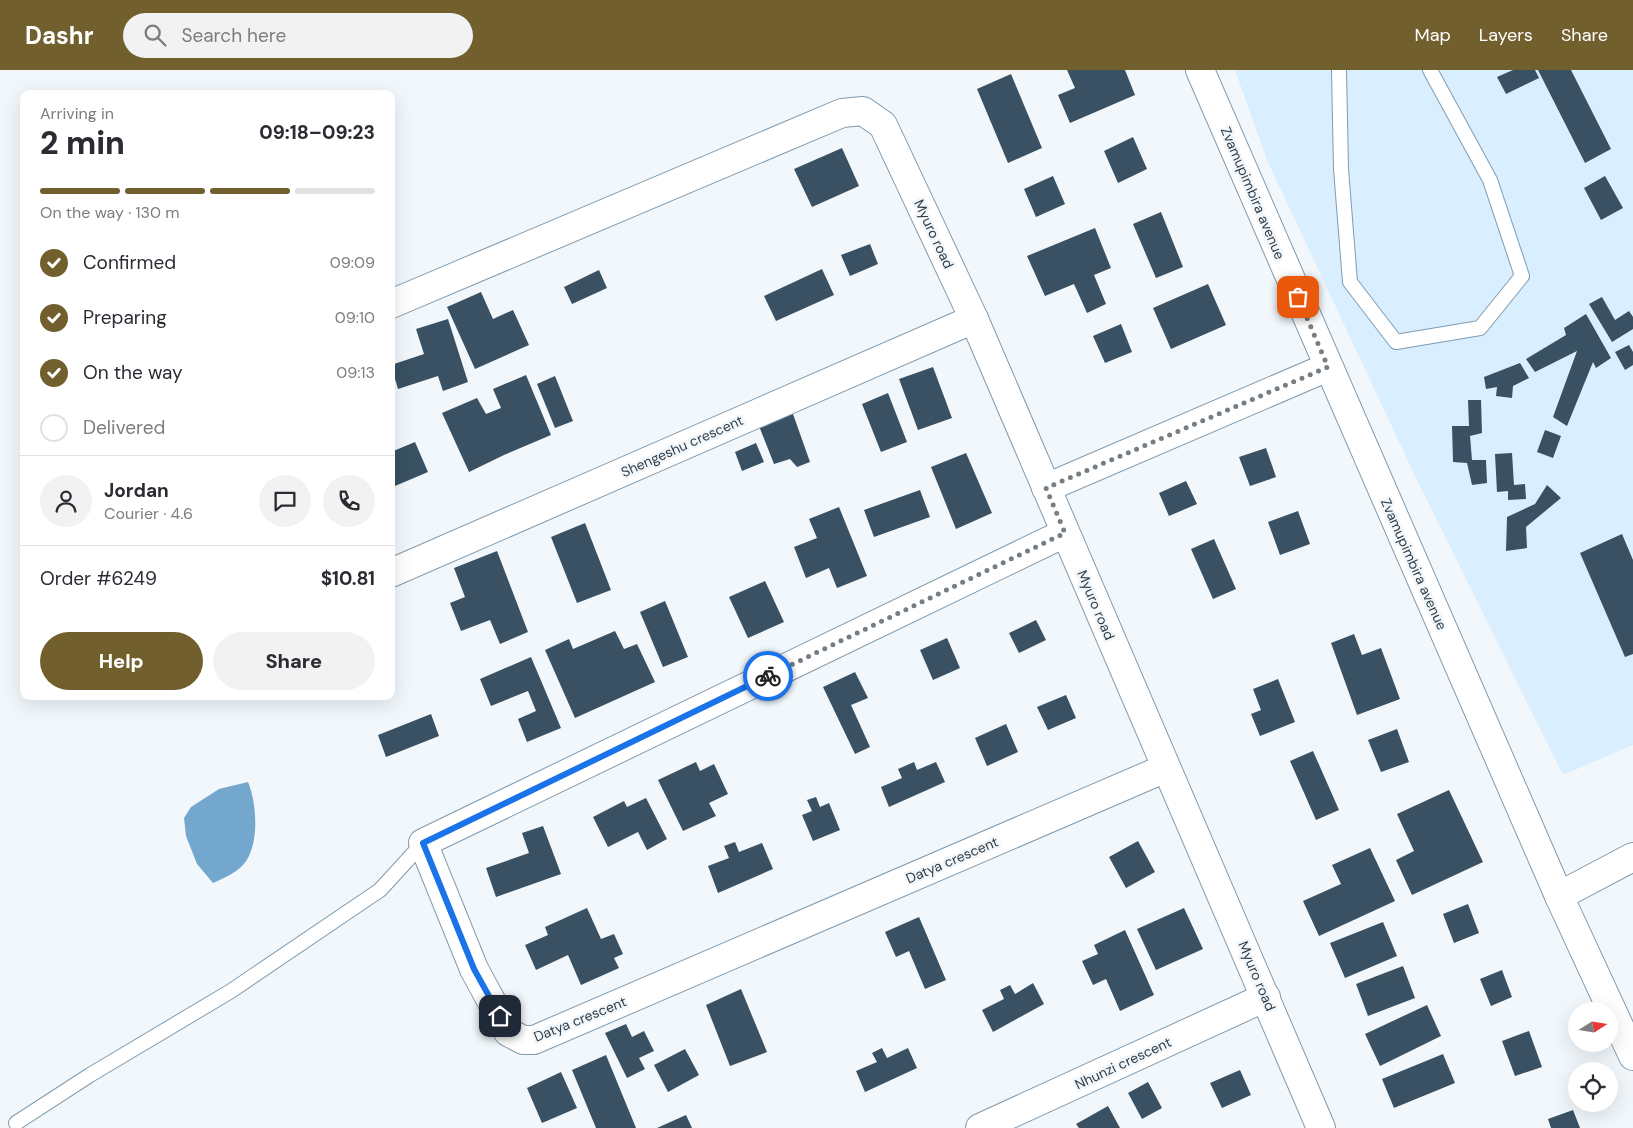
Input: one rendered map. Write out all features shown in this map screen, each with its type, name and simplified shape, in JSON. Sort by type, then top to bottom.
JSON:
[{"type":"street","name":"Zvamupimbira avenue","points":[[1200,70],[1558,896],[1633,1056]]},
{"type":"street","name":"Myuro road","points":[[395,302],[842,113],[863,111],[882,125],[974,319],[1321,1128]]},
{"type":"street","name":"Shengeshu crescent","points":[[395,571],[974,319]]},
{"type":"street","points":[[1046,488],[1328,367]]},
{"type":"street","points":[[423,843],[1065,533]]},
{"type":"street","name":"Datya crescent","points":[[423,843],[474,969],[508,1032],[523,1040],[534,1040],[1166,768]]},
{"type":"street","points":[[1558,896],[1633,857]]},
{"type":"street","name":"Nhunzi crescent","points":[[980,1128],[1266,997]]},
{"type":"lane","points":[[1338,70],[1341,169],[1350,282],[1396,342],[1480,328],[1522,276],[1490,180],[1430,70]]},
{"type":"lane","points":[[16,1122],[90,1075],[231,991],[380,890],[423,843]]},
{"type":"shaded area","points":[[1235,70],[1633,70],[1633,745],[1563,775],[1416,478],[1267,160]]},
{"type":"water","points":[[248,782],[255,813],[252,847],[240,868],[229,876],[213,883],[197,864],[186,836],[184,818],[191,807],[219,789]]},
{"type":"building","points":[[1067,70],[1125,70],[1135,95],[1070,123],[1058,95],[1075,88]]},
{"type":"building","points":[[1513,70],[1535,70],[1539,78],[1506,94],[1497,77]]},
{"type":"building","points":[[1538,70],[1571,70],[1611,149],[1585,163]]},
{"type":"building","points":[[1011,74],[1042,148],[1008,163],[977,89]]},
{"type":"building","points":[[1133,137],[1147,169],[1118,183],[1104,151]]},
{"type":"building","points":[[842,148],[859,186],[812,207],[794,169]]},
{"type":"building","points":[[1053,176],[1065,204],[1036,217],[1024,189]]},
{"type":"building","points":[[1605,176],[1623,208],[1601,220],[1584,188]]},
{"type":"building","points":[[1161,212],[1183,267],[1156,278],[1133,224]]},
{"type":"building","points":[[1095,228],[1111,268],[1094,275],[1106,304],[1087,313],[1074,284],[1045,296],[1027,256]]},
{"type":"building","points":[[870,244],[878,264],[850,276],[841,255]]},
{"type":"building","points":[[822,269],[834,295],[776,321],[764,296]]},
{"type":"building","points":[[599,270],[607,288],[572,304],[564,287]]},
{"type":"building","points":[[1208,284],[1226,325],[1171,349],[1153,308]]},
{"type":"building","points":[[481,292],[493,319],[513,310],[529,345],[475,369],[447,307]]},
{"type":"building","points":[[1602,297],[1615,320],[1629,311],[1633,317],[1633,329],[1612,342],[1589,304]]},
{"type":"building","points":[[1586,314],[1611,358],[1596,368],[1593,362],[1567,426],[1553,417],[1577,351],[1535,372],[1526,359],[1566,335],[1564,328]]},
{"type":"building","points":[[448,319],[468,382],[443,391],[438,376],[398,389],[395,379],[395,364],[424,354],[416,329]]},
{"type":"building","points":[[1121,324],[1132,352],[1105,363],[1093,336]]},
{"type":"building","points":[[1629,345],[1633,352],[1633,365],[1625,370],[1615,352]]},
{"type":"building","points":[[1520,363],[1529,378],[1513,386],[1512,398],[1496,396],[1497,387],[1486,389],[1484,377]]},
{"type":"building","points":[[933,367],[952,418],[918,430],[899,379]]},
{"type":"building","points":[[526,375],[551,435],[469,472],[442,413],[477,398],[486,414],[501,408],[493,389]]},
{"type":"building","points":[[555,376],[573,421],[555,428],[537,384]]},
{"type":"building","points":[[888,393],[907,442],[881,452],[862,404]]},
{"type":"building","points":[[1468,400],[1481,400],[1482,433],[1470,436],[1472,460],[1486,460],[1487,483],[1472,485],[1467,463],[1453,462],[1452,426],[1469,426]]},
{"type":"building","points":[[793,414],[810,462],[797,467],[790,459],[774,464],[759,426]]},
{"type":"building","points":[[1545,430],[1561,436],[1553,458],[1537,452]]},
{"type":"building","points":[[415,442],[428,472],[395,486],[395,450]]},
{"type":"building","points":[[756,443],[764,462],[742,471],[735,452]]},
{"type":"building","points":[[1266,448],[1276,477],[1250,486],[1239,457]]},
{"type":"building","points":[[966,453],[992,513],[956,529],[931,467]]},
{"type":"building","points":[[1512,453],[1514,485],[1525,484],[1526,499],[1508,500],[1508,491],[1497,492],[1495,454]]},
{"type":"building","points":[[1186,481],[1197,504],[1169,516],[1159,493]]},
{"type":"building","points":[[1547,485],[1561,498],[1526,527],[1527,548],[1506,551],[1507,517],[1535,504]]},
{"type":"building","points":[[920,490],[930,517],[874,537],[864,510]]},
{"type":"building","points":[[839,507],[867,576],[837,588],[829,568],[806,578],[794,547],[817,538],[809,519]]},
{"type":"building","points":[[1298,511],[1310,544],[1280,555],[1268,522]]},
{"type":"building","points":[[585,523],[611,590],[577,603],[551,537]]},
{"type":"building","points":[[1622,534],[1633,560],[1633,654],[1625,657],[1580,553]]},
{"type":"building","points":[[1214,539],[1236,589],[1213,599],[1191,549]]},
{"type":"building","points":[[497,551],[528,632],[500,644],[490,620],[461,631],[450,603],[465,597],[454,568]]},
{"type":"building","points":[[765,581],[784,622],[748,638],[729,597]]},
{"type":"building","points":[[665,601],[688,657],[663,667],[640,612]]},
{"type":"building","points":[[1036,620],[1046,640],[1019,653],[1009,633]]},
{"type":"building","points":[[615,631],[624,649],[637,644],[655,682],[575,718],[545,650],[569,639],[573,649]]},
{"type":"building","points":[[1354,634],[1362,655],[1381,648],[1400,699],[1357,715],[1331,643]]},
{"type":"building","points":[[947,638],[960,668],[933,680],[920,650]]},
{"type":"building","points":[[531,657],[561,728],[527,742],[518,719],[536,711],[528,691],[491,706],[480,679]]},
{"type":"building","points":[[855,672],[868,698],[851,705],[870,747],[855,754],[823,687]]},
{"type":"building","points":[[1278,679],[1295,722],[1260,736],[1251,714],[1261,710],[1253,689]]},
{"type":"building","points":[[1066,695],[1076,718],[1048,730],[1037,707]]},
{"type":"building","points":[[431,714],[439,736],[386,757],[378,735]]},
{"type":"building","points":[[1006,724],[1018,752],[987,766],[975,738]]},
{"type":"building","points":[[1397,729],[1409,762],[1381,772],[1368,740]]},
{"type":"building","points":[[1313,751],[1339,810],[1316,820],[1290,761]]},
{"type":"building","points":[[696,762],[700,771],[714,764],[728,794],[709,803],[716,816],[683,831],[658,780]]},
{"type":"building","points":[[914,762],[917,770],[936,762],[945,782],[889,807],[881,787],[902,778],[898,769]]},
{"type":"building","points":[[1449,790],[1483,862],[1412,895],[1396,860],[1414,851],[1397,814]]},
{"type":"building","points":[[816,797],[820,807],[829,803],[840,830],[813,841],[802,815],[812,811],[807,800]]},
{"type":"building","points":[[646,798],[667,839],[647,850],[638,832],[608,847],[593,817],[624,801],[627,807]]},
{"type":"building","points":[[543,826],[561,874],[496,897],[486,868],[529,853],[522,833]]},
{"type":"building","points":[[1138,841],[1155,872],[1126,888],[1109,857]]},
{"type":"building","points":[[735,842],[739,852],[762,843],[773,869],[718,893],[708,866],[729,858],[724,846]]},
{"type":"building","points":[[1370,848],[1395,901],[1319,936],[1303,901],[1341,884],[1332,865]]},
{"type":"building","points":[[1468,904],[1479,933],[1454,943],[1443,914]]},
{"type":"building","points":[[587,908],[601,939],[614,934],[623,954],[614,958],[619,968],[581,985],[568,955],[536,970],[525,945],[548,935],[545,927]]},
{"type":"building","points":[[1184,908],[1203,949],[1156,970],[1137,929]]},
{"type":"building","points":[[919,917],[946,980],[925,989],[909,951],[896,957],[885,932]]},
{"type":"building","points":[[1383,922],[1397,956],[1345,978],[1330,943]]},
{"type":"building","points":[[1125,930],[1154,995],[1120,1011],[1106,979],[1093,985],[1082,961],[1098,954],[1094,945]]},
{"type":"building","points":[[1403,966],[1415,998],[1368,1016],[1356,984]]},
{"type":"building","points":[[1502,970],[1512,997],[1491,1006],[1480,979]]},
{"type":"building","points":[[1033,983],[1044,1004],[993,1032],[982,1010],[1004,999],[1000,990],[1010,985],[1015,994]]},
{"type":"building","points":[[741,989],[767,1052],[730,1066],[706,1005]]},
{"type":"building","points":[[1427,1005],[1441,1036],[1380,1066],[1365,1034]]},
{"type":"building","points":[[626,1024],[632,1037],[644,1031],[654,1051],[639,1058],[645,1069],[627,1078],[605,1033]]},
{"type":"building","points":[[1529,1031],[1542,1067],[1515,1076],[1502,1041]]},
{"type":"building","points":[[882,1048],[887,1058],[908,1048],[917,1068],[865,1092],[856,1071],[877,1062],[872,1053]]},
{"type":"building","points":[[685,1049],[699,1075],[668,1092],[654,1065]]},
{"type":"building","points":[[1443,1054],[1455,1083],[1394,1108],[1382,1079]]},
{"type":"building","points":[[606,1055],[636,1128],[596,1128],[572,1070]]},
{"type":"building","points":[[1240,1070],[1251,1095],[1222,1108],[1210,1083]]},
{"type":"building","points":[[561,1072],[577,1108],[542,1123],[527,1088]]},
{"type":"building","points":[[1148,1082],[1162,1108],[1142,1119],[1128,1093]]},
{"type":"building","points":[[1108,1106],[1120,1128],[1079,1128],[1076,1124]]},
{"type":"building","points":[[1568,1112],[1574,1112],[1580,1128],[1551,1128],[1548,1119]]},
{"type":"building","points":[[686,1115],[692,1128],[657,1128]]},
{"type":"way so far","points":[[768,676],[1065,533],[1046,488],[1328,367],[1298,297]]},
{"type":"route","points":[[500,1016],[474,969],[423,843],[768,676]]}]
